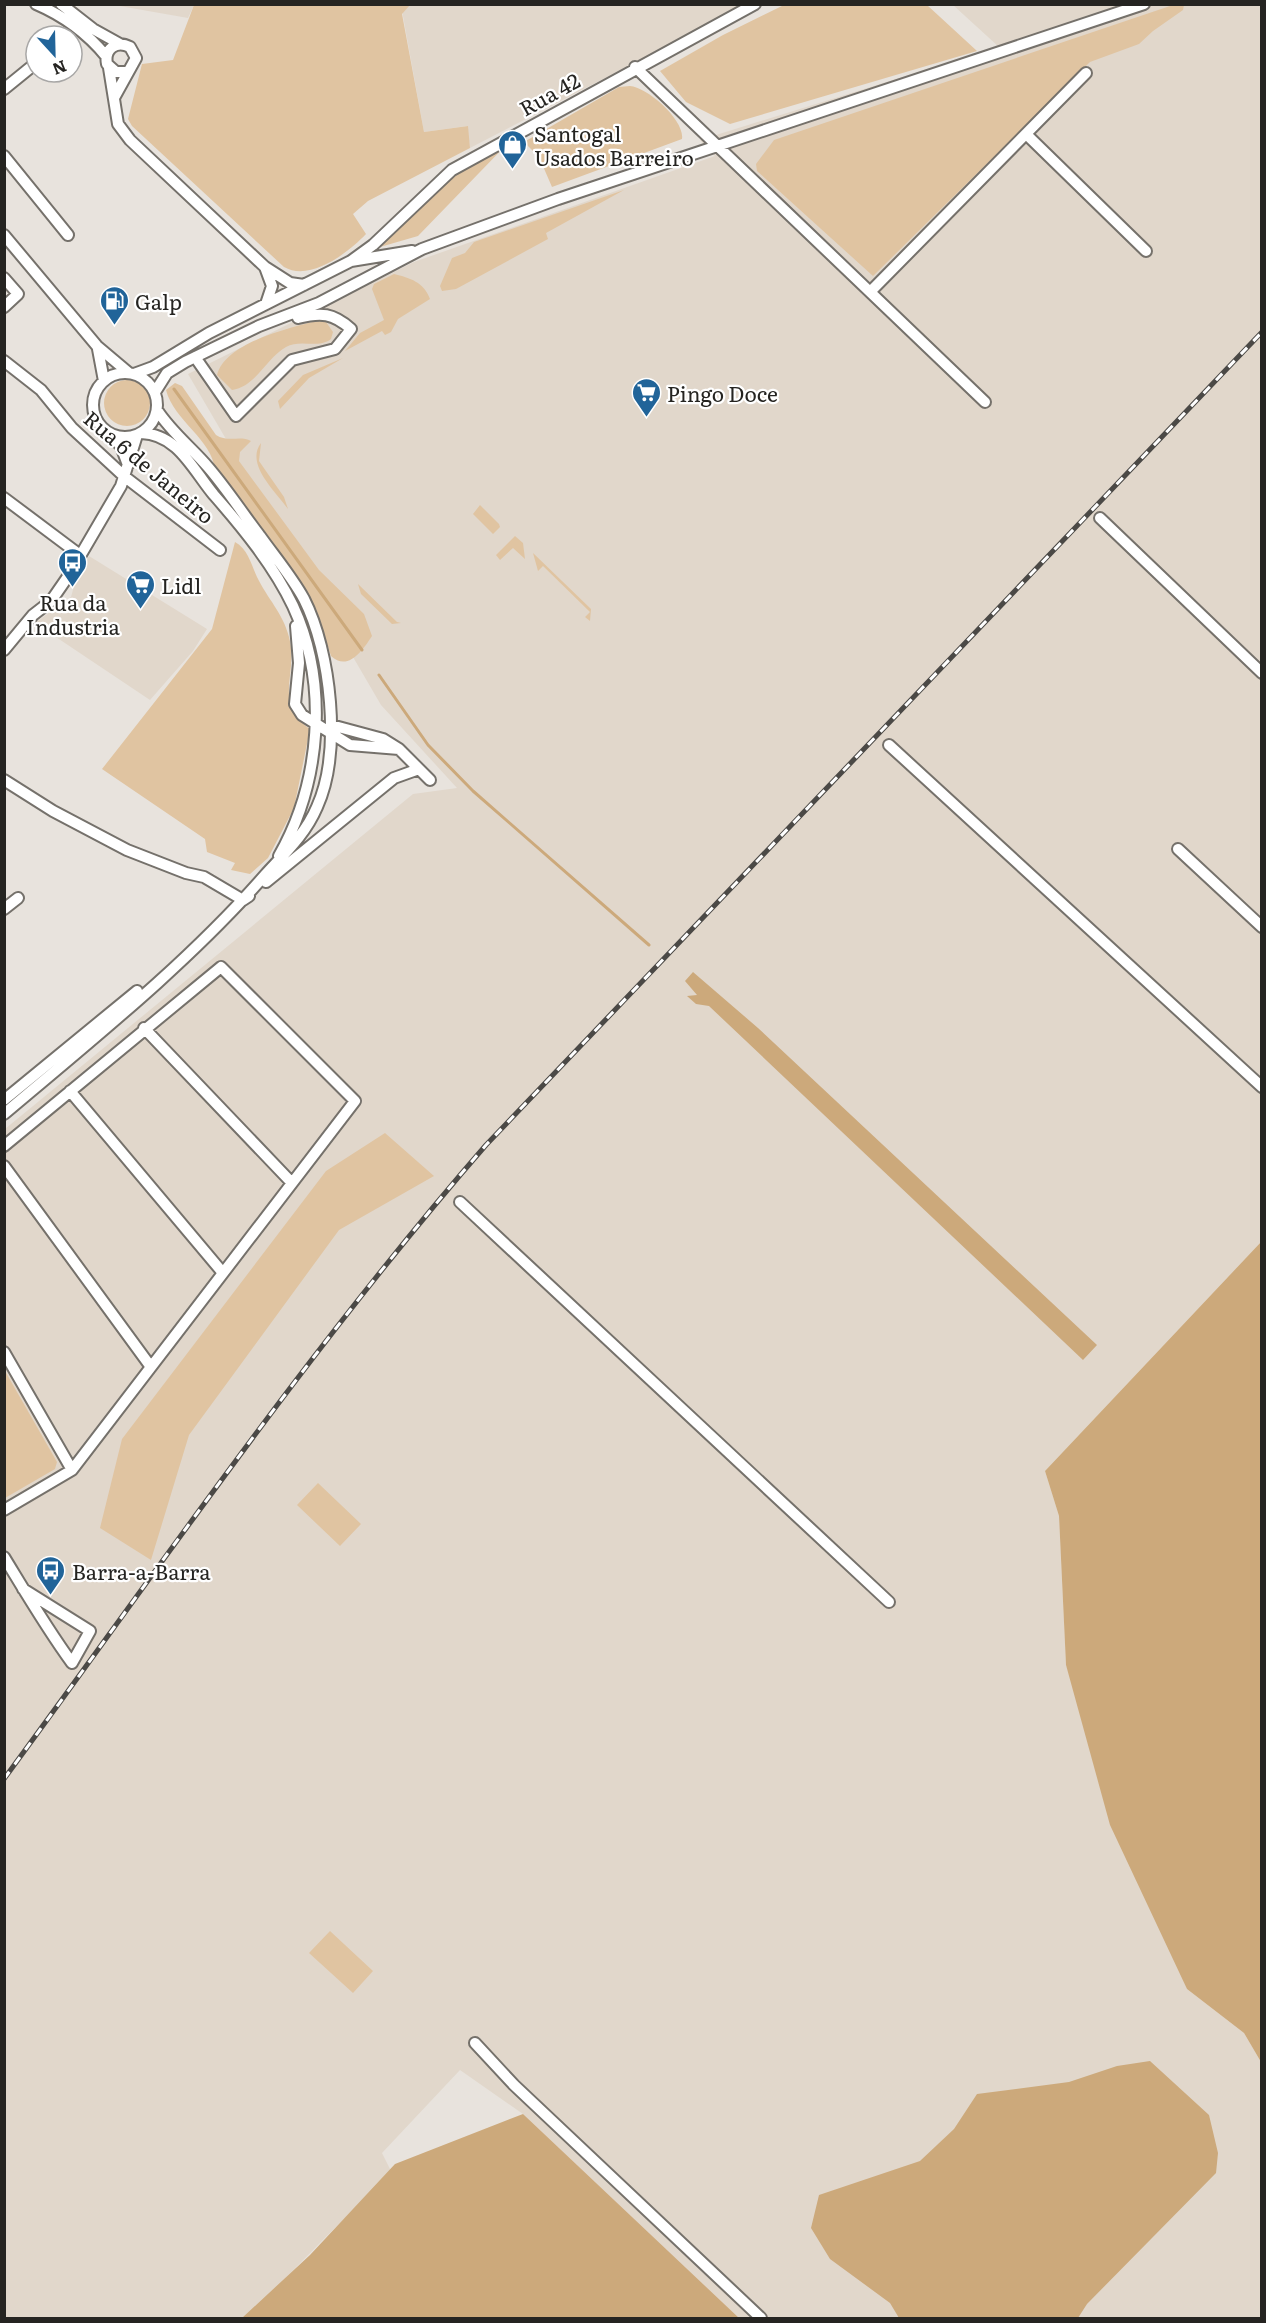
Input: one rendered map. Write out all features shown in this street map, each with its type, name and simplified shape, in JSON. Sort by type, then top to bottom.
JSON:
[{"type":"street","points":[[36,4],[70,22],[86,34],[106,56],[116,96],[118,124],[130,140],[265,267],[290,283],[304,285]]},
{"type":"street","points":[[61,4],[93,29],[130,47],[135,54],[134,66],[128,72],[116,96]]},
{"type":"street","name":"Rua 42","points":[[351,261],[373,245],[452,170],[635,67],[754,4]]},
{"type":"street","points":[[155,392],[167,373],[195,357],[260,326],[319,303],[422,249],[558,199],[1137,6]]},
{"type":"street","points":[[106,56],[112,46],[120,44]]},
{"type":"street","points":[[635,67],[985,402]]},
{"type":"street","points":[[109,68],[120,73],[128,72]]},
{"type":"street","points":[[4,89],[24,73]]},
{"type":"street","points":[[870,292],[1086,73]]},
{"type":"street","points":[[1026,135],[1146,251]]},
{"type":"street","points":[[4,156],[68,235]]},
{"type":"street","points":[[4,235],[97,346],[132,374],[146,381],[155,392],[157,410],[166,424],[209,468],[304,598],[322,650],[331,730],[319,805],[293,848],[197,944],[123,1012],[4,1114]]},
{"type":"street","points":[[128,465],[121,446],[94,416],[93,406],[98,388],[104,381],[112,376],[132,374],[153,367],[266,304],[351,261],[422,249]]},
{"type":"street","points":[[265,267],[272,286],[266,304]]},
{"type":"street","points":[[4,278],[18,294],[4,307]]},
{"type":"street","points":[[195,357],[236,416],[292,360],[335,349],[351,329],[337,317],[323,314],[260,326]]},
{"type":"street","points":[[97,346],[103,362],[104,381]]},
{"type":"street","name":"Rua 6 de Janeiro","points":[[4,362],[40,390],[72,428],[125,477],[220,550]]},
{"type":"street","points":[[6,644],[33,615],[51,601],[125,477],[139,434],[152,423],[157,410]]},
{"type":"street","points":[[106,431],[116,436],[153,433],[164,438],[182,453],[252,543],[293,608],[308,646],[317,726],[304,803],[293,830],[273,867]]},
{"type":"street","points":[[4,498],[80,555]]},
{"type":"street","points":[[1100,518],[1262,673]]},
{"type":"street","points":[[293,608],[299,663],[295,704],[302,716],[317,726],[331,730],[354,746],[399,749],[430,780]]},
{"type":"street","points":[[889,745],[1262,1087]]},
{"type":"street","points":[[243,900],[394,778],[419,769]]},
{"type":"street","points":[[4,780],[53,811],[127,850],[176,870],[204,877],[243,900]]},
{"type":"street","points":[[1178,849],[1262,927]]},
{"type":"street","points":[[4,909],[18,898]]},
{"type":"street","points":[[4,1100],[197,944]]},
{"type":"street","points":[[4,1146],[144,1028],[221,967],[355,1101],[72,1470],[4,1510]]},
{"type":"street","points":[[144,1028],[292,1183]]},
{"type":"street","points":[[70,1090],[223,1273]]},
{"type":"street","points":[[4,1166],[151,1367]]},
{"type":"street","points":[[460,1202],[889,1602]]},
{"type":"street","points":[[4,1352],[72,1470]]},
{"type":"street","points":[[4,1557],[23,1589],[50,1634],[72,1663],[90,1631],[23,1589]]},
{"type":"street","points":[[475,2043],[514,2085],[761,2319]]},
{"type":"shaded area","points":[[114,5],[194,5],[188,18]]},
{"type":"shaded area","points":[[194,5],[410,5],[402,14],[424,132],[468,126],[470,148],[368,201],[353,214],[366,234],[339,257],[305,271],[294,271],[284,267],[132,126],[128,119],[142,64],[173,60]]},
{"type":"shaded area","points":[[401,5],[746,5],[470,148],[467,126],[424,132]]},
{"type":"shaded area","points":[[784,5],[927,5],[977,51],[730,124],[686,102],[660,71],[723,35]]},
{"type":"shaded area","points":[[953,5],[1261,5],[1261,1242],[1045,1471],[1059,1516],[1066,1665],[1187,1989],[1244,2033],[1261,2062],[1261,2318],[739,2318],[523,2114],[460,2070],[382,2153],[391,2171],[246,2318],[5,2318],[5,1129],[413,794],[457,788],[381,705],[188,374],[414,262],[715,156],[700,140],[999,47]]},
{"type":"shaded area","points":[[1173,5],[1184,5],[1183,10],[1139,44],[1090,62],[873,276],[757,171],[756,164],[774,140]]},
{"type":"shaded area","points":[[630,86],[646,92],[664,106],[678,123],[682,139],[552,187],[539,157],[524,142],[619,87]]},
{"type":"shaded area","points":[[511,140],[418,236],[380,247],[464,166]]},
{"type":"shaded area","points":[[624,190],[546,233],[548,239],[456,289],[442,291],[440,286],[452,258],[465,253],[474,242]]},
{"type":"shaded area","points":[[394,274],[411,279],[420,285],[430,299],[398,319],[391,332],[385,335],[382,331],[345,351],[360,333],[384,320],[372,289],[374,284]]},
{"type":"shaded area","points":[[324,319],[333,332],[331,339],[326,342],[286,347],[272,358],[248,384],[232,390],[217,375],[223,363],[247,344],[279,331]]},
{"type":"shaded area","points":[[343,358],[309,378],[280,409],[278,401],[303,375]]},
{"type":"shaded area","points":[[132,380],[144,386],[149,394],[149,412],[144,420],[136,425],[122,426],[110,420],[105,412],[104,398],[110,386],[118,381]]},
{"type":"shaded area","points":[[175,383],[182,386],[216,435],[251,441],[240,452],[239,461],[319,570],[364,614],[372,636],[360,653],[343,662],[331,656],[316,609],[215,470],[207,449],[170,401],[166,390]]},
{"type":"shaded area","points":[[261,443],[259,461],[284,497],[288,509],[259,468],[257,451]]},
{"type":"shaded area","points":[[480,505],[499,524],[500,527],[493,534],[473,514]]},
{"type":"shaded area","points":[[515,536],[523,543],[525,559],[513,548],[500,560],[496,555]]},
{"type":"shaded area","points":[[235,542],[246,553],[261,585],[286,628],[291,651],[289,698],[292,709],[310,729],[294,808],[268,858],[250,874],[231,870],[235,863],[207,852],[205,839],[102,769],[212,629]]},
{"type":"shaded area","points":[[533,553],[591,609],[590,621],[585,617],[590,612],[543,566],[538,571]]},
{"type":"shaded area","points":[[89,556],[207,629],[193,651],[150,700],[35,623],[71,597],[76,579]]},
{"type":"shaded area","points":[[358,584],[397,622],[401,623],[392,624],[361,594]]},
{"type":"shaded area","points":[[693,972],[758,1028],[1097,1345],[1083,1360],[709,1006],[696,1004],[687,996],[697,995],[685,981]]},
{"type":"shaded area","points":[[385,1133],[434,1176],[339,1230],[189,1435],[151,1560],[100,1528],[122,1439],[326,1171]]},
{"type":"shaded area","points":[[1261,1242],[1261,2062],[1244,2033],[1187,1989],[1110,1825],[1066,1665],[1059,1516],[1045,1471]]},
{"type":"shaded area","points":[[5,1371],[57,1462],[55,1469],[5,1498]]},
{"type":"shaded area","points":[[318,1483],[361,1524],[340,1546],[297,1505]]},
{"type":"shaded area","points":[[330,1931],[373,1971],[353,1993],[309,1953]]},
{"type":"shaded area","points":[[1150,2061],[1209,2115],[1218,2153],[1216,2173],[1087,2304],[1078,2318],[899,2318],[890,2303],[830,2259],[811,2228],[819,2195],[920,2161],[954,2129],[977,2094],[1069,2082],[1117,2066]]},
{"type":"shaded area","points":[[523,2114],[739,2318],[242,2318],[310,2255],[395,2164]]},
{"type":"waterway","points":[[174,389],[362,650]]},
{"type":"waterway","points":[[379,675],[428,745],[473,791],[649,945]]},
{"type":"railway","points":[[4,1779],[298,1377],[359,1298],[486,1145],[1262,332]]},
{"type":"place","name":"Santogal Usados Barreiro","points":[[513,170]]},
{"type":"place","name":"Galp","points":[[114,326]]},
{"type":"place","name":"Pingo Doce","points":[[646,418]]},
{"type":"place","name":"Rua da Industria","points":[[73,588]]},
{"type":"place","name":"Lidl","points":[[140,610]]},
{"type":"place","name":"Barra-a-Barra","points":[[51,1596]]}]
